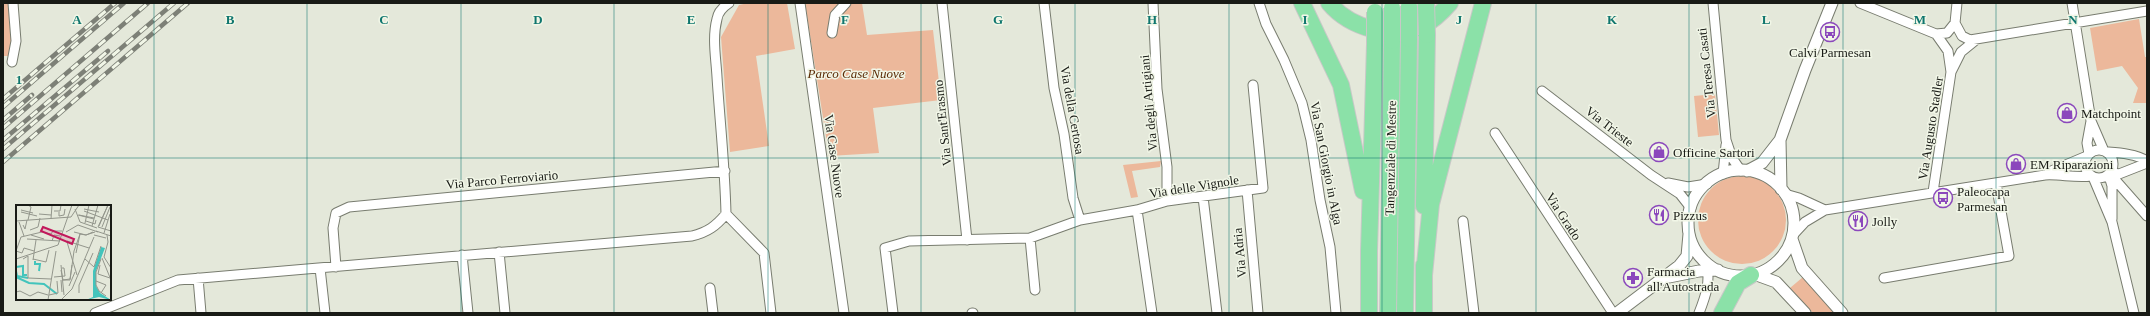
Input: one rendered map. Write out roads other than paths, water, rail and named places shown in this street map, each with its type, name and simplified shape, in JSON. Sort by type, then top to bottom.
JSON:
[{"type":"highway","points":[[1302,3],[1341,85],[1359,166],[1369,232]]},
{"type":"highway","points":[[1329,3],[1336,11],[1361,26],[1396,31],[1410,30],[1424,26],[1450,3]]},
{"type":"highway","points":[[1424,313],[1427,36],[1426,3]]},
{"type":"highway","points":[[1424,275],[1431,204],[1483,3]]},
{"type":"highway","name":"Tangenziale di Mestre","points":[[1405,313],[1409,4]]},
{"type":"highway","name":"Tangenziale di Mestre","points":[[1388,313],[1392,6]]},
{"type":"highway","points":[[1369,313],[1369,232],[1376,7]]},
{"type":"highway","points":[[1722,313],[1738,283],[1752,275]]},
{"type":"street","points":[[12,62],[16,41],[13,3]]},
{"type":"street","points":[[95,313],[178,280],[692,236],[704,233],[715,227],[726,214],[726,171],[720,121],[714,38],[717,18],[723,6],[729,3]]},
{"type":"street","name":"Via Case Nuove","points":[[800,3],[844,313]]},
{"type":"street","points":[[832,33],[835,15],[846,3]]},
{"type":"street","name":"Via Sant'Erasmo","points":[[942,3],[967,240]]},
{"type":"street","name":"Via della Certosa","points":[[1044,3],[1054,88],[1064,134],[1074,198],[1080,220]]},
{"type":"street","name":"Via degli Artigiani","points":[[1153,3],[1157,89],[1167,167],[1167,201]]},
{"type":"street","name":"Via San Giorgio in Alga","points":[[1259,3],[1266,24],[1302,103],[1311,140],[1320,200],[1330,247],[1336,313]]},
{"type":"street","name":"Via Teresa Casati","points":[[1713,3],[1726,140]]},
{"type":"street","points":[[1617,313],[1665,279],[1687,256],[1691,208],[1696,197],[1706,184],[1723,174],[1744,171],[1762,163],[1780,140],[1805,70],[1832,3]]},
{"type":"street","points":[[1860,3],[1936,34],[1947,32],[1955,23]]},
{"type":"street","points":[[1957,3],[1955,23],[1962,36],[1970,40],[2147,11]]},
{"type":"street","points":[[2072,3],[2091,121],[2105,151],[2113,161],[2110,174],[2112,186],[2112,222]]},
{"type":"street","points":[[1936,34],[1948,51],[1951,72]]},
{"type":"street","name":"Via Augusto Stadler","points":[[1933,192],[1951,72],[1961,52],[1978,38]]},
{"type":"street","name":"Via delle Vignole","points":[[893,313],[885,248],[909,241],[1030,238],[1080,220],[1137,210],[1167,201],[1263,188],[1253,85]]},
{"type":"street","name":"Via Trieste","points":[[1542,91],[1651,175],[1682,196],[1691,208]]},
{"type":"street","points":[[2091,121],[2087,143],[2088,155],[2084,167],[2092,177],[2112,222],[2134,313]]},
{"type":"street","name":"Via Grado","points":[[1495,133],[1612,313]]},
{"type":"street","points":[[1726,140],[1732,158],[1744,171],[1763,175],[1783,191],[1825,210]]},
{"type":"street","points":[[1723,174],[1726,140]]},
{"type":"street","points":[[1780,140],[1783,191],[1794,216],[1792,238],[1802,268],[1842,313]]},
{"type":"street","points":[[1752,275],[1776,263],[1785,252],[1792,238],[1805,222],[1825,210],[2045,175],[2062,174],[2078,178],[2092,177],[2102,179],[2110,174],[2119,174],[2147,162],[2143,158],[2122,153],[2096,150],[2045,175]]},
{"type":"street","name":"Via Parco Ferroviario","points":[[336,267],[333,228],[336,214],[349,207],[726,171]]},
{"type":"street","points":[[2110,174],[2147,216]]},
{"type":"street","name":"Via Trieste","points":[[1663,182],[1688,187],[1706,184]]},
{"type":"street","points":[[1884,278],[2009,256],[1996,183]]},
{"type":"street","name":"Via Adria","points":[[1247,190],[1258,313]]},
{"type":"street","points":[[1203,197],[1217,313]]},
{"type":"street","points":[[1137,210],[1152,313]]},
{"type":"street","points":[[726,214],[764,253],[771,313]]},
{"type":"street","points":[[1463,221],[1474,313]]},
{"type":"street","points":[[1689,232],[1695,247],[1710,267],[1707,291],[1698,313]]},
{"type":"street","points":[[1030,238],[1035,290]]},
{"type":"street","points":[[499,252],[505,313]]},
{"type":"street","points":[[462,255],[468,313]]},
{"type":"street","points":[[1665,279],[1710,267],[1736,276],[1752,275],[1776,282],[1805,313]]},
{"type":"street","points":[[320,268],[325,313]]},
{"type":"street","points":[[198,278],[201,313]]},
{"type":"street","points":[[710,288],[713,313]]},
{"type":"railway","points":[[3,99],[115,3]]},
{"type":"railway","points":[[3,107],[124,3]]},
{"type":"railway","points":[[3,128],[148,3]]},
{"type":"railway","points":[[3,149],[174,3]]},
{"type":"railway","points":[[3,162],[188,3]]},
{"type":"railway","points":[[3,140],[108,51]]},
{"type":"railway","points":[[3,120],[32,95]]},
{"type":"place","name":"Calvi Parmesan","points":[[1830,32]]},
{"type":"place","name":"Matchpoint","points":[[2067,113]]},
{"type":"place","name":"Officine Sartori","points":[[1659,152]]},
{"type":"place","name":"EM Riparazioni","points":[[2016,164]]},
{"type":"place","name":"Paleocapa Parmesan","points":[[1943,198]]},
{"type":"place","name":"Pizzus","points":[[1659,215]]},
{"type":"place","name":"Jolly","points":[[1858,221]]},
{"type":"place","name":"Farmacia all'Autostrada","points":[[1633,278]]},
{"type":"park label","name":"Parco Case Nuove","points":[[856,73]]}]
